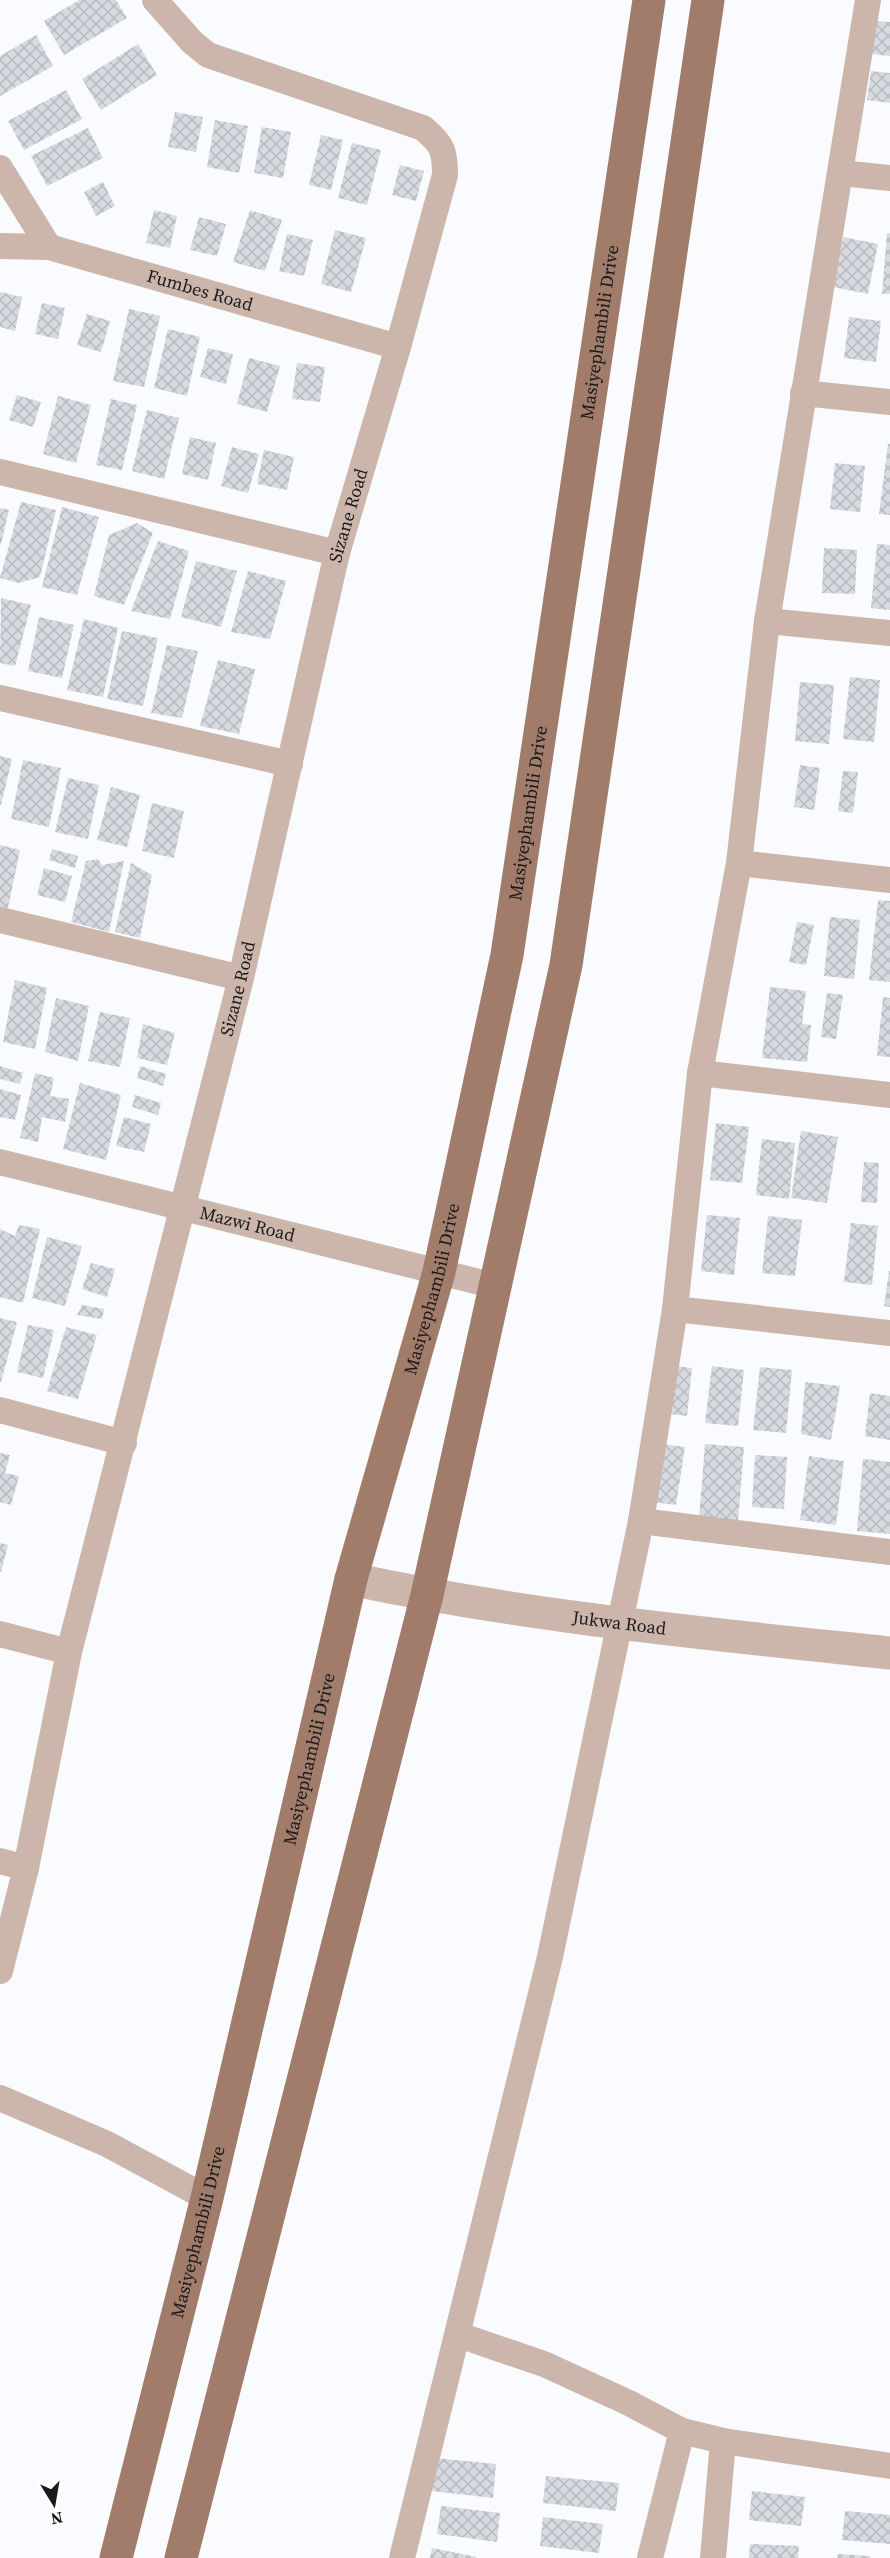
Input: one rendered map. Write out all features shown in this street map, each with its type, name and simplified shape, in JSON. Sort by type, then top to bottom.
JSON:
[{"type":"main road","name":"Masiyephambili Drive","points":[[116,2558],[207,2198],[351,1579],[439,1272],[507,955],[649,0]]},
{"type":"main road","points":[[181,2558],[427,1595],[566,965],[708,0]]},
{"type":"street","name":"Sizane Road","points":[[0,1971],[26,1868],[69,1652],[241,978],[337,552],[399,347],[445,176],[444,155],[438,140],[423,128],[208,55],[192,42],[154,0]]},
{"type":"street","points":[[402,2558],[459,2335],[550,1957],[640,1521],[675,1309],[700,1073],[739,863],[767,621],[868,0]]},
{"type":"street","points":[[0,168],[49,247]]},
{"type":"street","points":[[841,173],[890,178]]},
{"type":"street","name":"Fumbes Road","points":[[0,246],[49,247],[399,347]]},
{"type":"street","points":[[803,393],[890,402]]},
{"type":"street","points":[[0,472],[337,552]]},
{"type":"street","points":[[767,621],[890,633]]},
{"type":"street","points":[[0,698],[290,764]]},
{"type":"street","points":[[739,863],[890,880]]},
{"type":"street","points":[[0,920],[241,978]]},
{"type":"street","points":[[700,1073],[890,1095]]},
{"type":"street","name":"Mazwi Road","points":[[0,1162],[495,1286]]},
{"type":"street","points":[[675,1309],[890,1332]]},
{"type":"street","points":[[0,1410],[124,1443]]},
{"type":"street","points":[[640,1521],[890,1552]]},
{"type":"street","name":"Jukwa Road","points":[[351,1579],[427,1595],[619,1624],[890,1653]]},
{"type":"street","points":[[0,1634],[69,1652]]},
{"type":"street","points":[[0,1861],[26,1868]]},
{"type":"street","points":[[0,2098],[107,2144],[207,2198]]},
{"type":"street","points":[[459,2335],[544,2364],[629,2403],[682,2431],[723,2441],[890,2466]]},
{"type":"street","points":[[650,2558],[682,2431]]},
{"type":"street","points":[[713,2558],[723,2441]]},
{"type":"building","points":[[79,0],[116,0],[127,18],[64,55],[44,21]]},
{"type":"building","points":[[873,21],[890,22],[890,56],[870,54]]},
{"type":"building","points":[[36,35],[53,66],[0,96],[0,56]]},
{"type":"building","points":[[138,44],[157,75],[101,110],[82,79]]},
{"type":"building","points":[[871,71],[890,73],[890,103],[867,100]]},
{"type":"building","points":[[66,90],[82,119],[24,150],[8,121]]},
{"type":"building","points":[[175,112],[203,117],[196,152],[168,147]]},
{"type":"building","points":[[215,120],[248,126],[239,173],[207,167]]},
{"type":"building","points":[[262,127],[291,132],[283,178],[254,173]]},
{"type":"building","points":[[88,128],[103,158],[47,186],[31,156]]},
{"type":"building","points":[[321,135],[343,140],[331,190],[309,185]]},
{"type":"building","points":[[352,143],[381,150],[367,205],[338,198]]},
{"type":"building","points":[[400,165],[424,171],[416,201],[392,195]]},
{"type":"building","points":[[103,182],[115,206],[96,216],[84,192]]},
{"type":"building","points":[[154,210],[177,216],[170,248],[146,243]]},
{"type":"building","points":[[250,210],[282,220],[265,271],[233,262]]},
{"type":"building","points":[[199,217],[226,224],[217,256],[190,250]]},
{"type":"building","points":[[335,230],[366,238],[351,292],[321,284]]},
{"type":"building","points":[[887,233],[890,233],[890,294],[882,294]]},
{"type":"building","points":[[287,234],[313,240],[304,276],[279,271]]},
{"type":"building","points":[[843,237],[878,244],[868,294],[833,287]]},
{"type":"building","points":[[0,292],[22,297],[15,331],[0,327]]},
{"type":"building","points":[[42,303],[65,308],[58,339],[35,334]]},
{"type":"building","points":[[129,309],[160,316],[144,387],[113,381]]},
{"type":"building","points":[[87,314],[110,321],[101,352],[77,345]]},
{"type":"building","points":[[849,317],[881,321],[876,362],[844,358]]},
{"type":"building","points":[[168,329],[200,337],[187,396],[154,388]]},
{"type":"building","points":[[208,348],[233,354],[226,384],[200,377]]},
{"type":"building","points":[[249,358],[280,366],[267,412],[237,404]]},
{"type":"building","points":[[297,363],[325,367],[320,402],[292,399]]},
{"type":"building","points":[[17,395],[41,402],[33,427],[9,420]]},
{"type":"building","points":[[58,396],[91,405],[76,463],[43,454]]},
{"type":"building","points":[[111,399],[137,405],[122,470],[96,465]]},
{"type":"building","points":[[147,410],[179,418],[164,479],[132,471]]},
{"type":"building","points":[[190,437],[216,443],[208,480],[182,474]]},
{"type":"building","points":[[888,444],[890,444],[890,515],[879,514]]},
{"type":"building","points":[[232,447],[259,454],[248,493],[221,486]]},
{"type":"building","points":[[264,450],[294,457],[287,490],[257,484]]},
{"type":"building","points":[[835,463],[865,466],[860,512],[830,509]]},
{"type":"building","points":[[21,502],[56,510],[40,577],[19,583],[0,578]]},
{"type":"building","points":[[62,507],[99,517],[77,595],[42,587]]},
{"type":"building","points":[[0,508],[9,510],[1,544],[0,544]]},
{"type":"building","points":[[137,523],[153,533],[124,605],[94,596],[109,535]]},
{"type":"building","points":[[158,541],[189,551],[170,619],[131,611]]},
{"type":"building","points":[[877,544],[890,545],[890,610],[871,608]]},
{"type":"building","points":[[824,548],[857,550],[855,594],[822,593]]},
{"type":"building","points":[[196,561],[237,571],[221,627],[181,617]]},
{"type":"building","points":[[248,571],[286,581],[270,639],[231,632]]},
{"type":"building","points":[[1,598],[31,605],[15,666],[0,663]]},
{"type":"building","points":[[39,617],[74,625],[62,678],[28,671]]},
{"type":"building","points":[[84,619],[118,628],[103,697],[67,690]]},
{"type":"building","points":[[122,631],[158,638],[143,706],[107,699]]},
{"type":"building","points":[[167,645],[198,651],[182,718],[151,713]]},
{"type":"building","points":[[218,660],[255,669],[239,734],[200,726]]},
{"type":"building","points":[[850,677],[880,680],[874,742],[843,739]]},
{"type":"building","points":[[800,682],[834,685],[829,744],[795,741]]},
{"type":"building","points":[[0,756],[12,759],[1,805],[0,805]]},
{"type":"building","points":[[23,760],[61,768],[49,827],[11,819]]},
{"type":"building","points":[[800,765],[820,768],[814,810],[794,807]]},
{"type":"building","points":[[843,771],[858,772],[853,813],[838,811]]},
{"type":"building","points":[[68,778],[99,785],[88,839],[55,832]]},
{"type":"building","points":[[111,787],[140,795],[127,847],[97,840]]},
{"type":"building","points":[[152,803],[184,811],[174,858],[142,851]]},
{"type":"building","points":[[0,845],[20,850],[8,908],[0,907]]},
{"type":"building","points":[[52,849],[78,856],[75,868],[49,860]]},
{"type":"building","points":[[98,859],[102,865],[124,861],[109,932],[71,922],[86,861]]},
{"type":"building","points":[[131,863],[152,875],[140,938],[115,932]]},
{"type":"building","points":[[44,868],[72,876],[65,902],[37,895]]},
{"type":"building","points":[[878,900],[890,901],[890,982],[869,980]]},
{"type":"building","points":[[830,917],[860,920],[854,979],[824,976]]},
{"type":"building","points":[[797,922],[814,925],[806,965],[789,962]]},
{"type":"building","points":[[15,980],[47,988],[35,1049],[3,1042]]},
{"type":"building","points":[[770,987],[806,991],[802,1024],[811,1025],[807,1062],[762,1058]]},
{"type":"building","points":[[827,993],[843,995],[836,1039],[821,1037]]},
{"type":"building","points":[[883,997],[890,998],[890,1057],[877,1056]]},
{"type":"building","points":[[56,998],[89,1006],[78,1061],[45,1052]]},
{"type":"building","points":[[100,1012],[130,1018],[120,1067],[88,1061]]},
{"type":"building","points":[[143,1024],[175,1033],[167,1065],[137,1058]]},
{"type":"building","points":[[0,1066],[23,1073],[20,1084],[0,1079]]},
{"type":"building","points":[[140,1066],[166,1074],[163,1086],[137,1078]]},
{"type":"building","points":[[35,1073],[54,1078],[50,1096],[69,1099],[65,1122],[42,1117],[38,1142],[20,1138]]},
{"type":"building","points":[[80,1083],[121,1095],[106,1160],[63,1149]]},
{"type":"building","points":[[0,1089],[21,1095],[15,1120],[0,1117]]},
{"type":"building","points":[[135,1095],[161,1103],[158,1115],[132,1107]]},
{"type":"building","points":[[124,1117],[151,1124],[144,1152],[116,1146]]},
{"type":"building","points":[[716,1123],[749,1127],[742,1183],[710,1180]]},
{"type":"building","points":[[801,1131],[838,1137],[827,1203],[791,1198]]},
{"type":"building","points":[[762,1139],[795,1143],[789,1199],[756,1195]]},
{"type":"building","points":[[864,1162],[879,1163],[877,1203],[861,1202]]},
{"type":"building","points":[[707,1215],[740,1218],[734,1275],[701,1271]]},
{"type":"building","points":[[768,1216],[802,1220],[795,1276],[762,1273]]},
{"type":"building","points":[[851,1223],[878,1226],[872,1285],[844,1282]]},
{"type":"building","points":[[19,1225],[40,1229],[23,1303],[0,1297],[0,1229],[15,1236]]},
{"type":"building","points":[[47,1237],[82,1246],[65,1306],[32,1298]]},
{"type":"building","points":[[91,1263],[115,1269],[107,1297],[82,1289]]},
{"type":"building","points":[[890,1271],[890,1307],[884,1306]]},
{"type":"building","points":[[82,1305],[104,1309],[102,1319],[77,1315]]},
{"type":"building","points":[[0,1318],[17,1322],[1,1382],[0,1382]]},
{"type":"building","points":[[28,1325],[54,1330],[43,1378],[17,1372]]},
{"type":"building","points":[[66,1327],[97,1335],[78,1399],[47,1391]]},
{"type":"building","points":[[667,1365],[692,1368],[687,1416],[661,1413]]},
{"type":"building","points":[[712,1366],[744,1370],[738,1426],[705,1423]]},
{"type":"building","points":[[760,1367],[792,1370],[786,1433],[753,1430]]},
{"type":"building","points":[[805,1382],[840,1386],[831,1440],[801,1434]]},
{"type":"building","points":[[870,1393],[890,1396],[890,1440],[865,1436]]},
{"type":"building","points":[[654,1443],[685,1447],[676,1505],[645,1501]]},
{"type":"building","points":[[705,1444],[744,1447],[738,1521],[699,1518]]},
{"type":"building","points":[[0,1453],[10,1455],[5,1473],[19,1476],[11,1505],[0,1502]]},
{"type":"building","points":[[755,1455],[787,1457],[784,1509],[752,1507]]},
{"type":"building","points":[[809,1456],[844,1461],[836,1525],[800,1520]]},
{"type":"building","points":[[863,1459],[890,1462],[890,1534],[857,1531]]},
{"type":"building","points":[[0,1543],[8,1545],[1,1572],[0,1572]]},
{"type":"building","points":[[435,2458],[496,2464],[493,2498],[432,2491]]},
{"type":"building","points":[[546,2476],[619,2483],[616,2511],[543,2503]]},
{"type":"building","points":[[752,2491],[805,2497],[801,2526],[749,2520]]},
{"type":"building","points":[[441,2506],[500,2513],[497,2542],[437,2534]]},
{"type":"building","points":[[845,2511],[890,2515],[890,2544],[842,2540]]},
{"type":"building","points":[[543,2517],[603,2524],[599,2553],[540,2546]]},
{"type":"building","points":[[750,2544],[799,2546],[798,2558],[749,2558]]},
{"type":"building","points":[[432,2548],[477,2557],[430,2558]]},
{"type":"building","points":[[838,2554],[870,2556],[870,2558],[837,2558]]}]
